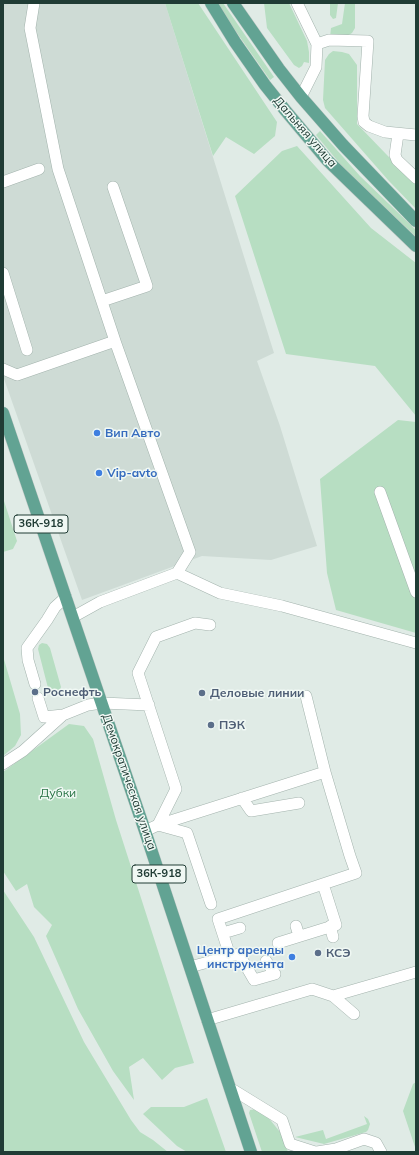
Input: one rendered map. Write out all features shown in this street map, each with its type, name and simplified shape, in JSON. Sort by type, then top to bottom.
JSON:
[{"type":"main road","name":"Дальняя улица","points":[[211,3],[234,42],[265,85],[327,160],[416,246]]},
{"type":"main road","name":"Дальняя улица","points":[[233,3],[279,69],[301,97],[342,145],[416,221]]},
{"type":"main road","points":[[285,110],[301,97]]},
{"type":"main road","name":"Демократическая улица","points":[[3,413],[145,831],[251,1152]]},
{"type":"street","points":[[34,3],[30,28],[58,169],[115,341],[190,552],[177,573],[100,602],[73,617]]},
{"type":"street","points":[[297,3],[317,44],[316,67],[301,97]]},
{"type":"street","points":[[317,44],[328,40],[368,41],[363,116],[364,122],[369,126],[385,132],[416,135]]},
{"type":"street","points":[[398,134],[395,155],[397,160],[416,178]]},
{"type":"street","points":[[3,182],[39,169]]},
{"type":"street","points":[[102,301],[147,286],[113,187]]},
{"type":"street","points":[[3,273],[27,350]]},
{"type":"street","points":[[3,369],[17,375],[115,341]]},
{"type":"street","points":[[380,492],[415,588]]},
{"type":"street","points":[[177,573],[220,593],[282,606],[416,643]]},
{"type":"street","points":[[35,684],[28,660],[27,648],[55,608],[66,597]]},
{"type":"street","points":[[158,825],[176,789],[138,673],[156,637],[195,624],[210,625]]},
{"type":"street","points":[[230,956],[218,919],[356,873],[325,772],[306,696]]},
{"type":"street","points":[[38,698],[44,717],[63,715],[88,706],[102,703],[149,705]]},
{"type":"street","points":[[3,764],[23,751],[63,715]]},
{"type":"street","points":[[145,831],[158,825],[325,772]]},
{"type":"street","points":[[242,798],[251,811],[299,803]]},
{"type":"street","points":[[158,825],[187,833],[211,904]]},
{"type":"street","points":[[278,943],[298,931],[332,932],[336,925],[323,884]]},
{"type":"street","points":[[223,933],[240,928]]},
{"type":"street","points":[[190,967],[239,954],[254,980],[275,974],[266,961]]},
{"type":"street","points":[[334,996],[416,972]]},
{"type":"street","points":[[207,1020],[312,989],[334,996],[354,1014]]},
{"type":"street","points":[[230,1088],[282,1120],[291,1148],[316,1152],[337,1150],[364,1139],[376,1143],[381,1152]]},
{"type":"shaded area","points":[[3,3],[165,3],[274,353],[257,361],[280,426],[317,546],[271,560],[202,556],[82,600],[3,376]]},
{"type":"green space","points":[[165,3],[198,3],[277,122],[275,136],[254,154],[226,137],[213,156]]},
{"type":"green space","points":[[216,3],[223,3],[274,77],[270,80]]},
{"type":"green space","points":[[264,3],[289,3],[307,41],[309,63],[304,62],[299,68],[294,65],[267,28]]},
{"type":"green space","points":[[330,3],[338,3],[336,18],[333,19],[330,15]]},
{"type":"green space","points":[[345,3],[355,3],[355,28],[352,33],[345,37],[330,37],[331,28],[342,24]]},
{"type":"green space","points":[[333,51],[349,54],[357,65],[357,124],[416,185],[416,209],[388,180],[325,108],[323,100],[325,60]]},
{"type":"green space","points":[[320,131],[360,176],[416,230],[416,237],[346,171],[316,135]]},
{"type":"green space","points":[[297,146],[371,228],[416,263],[416,416],[375,366],[286,354],[235,196],[282,151]]},
{"type":"green space","points":[[398,420],[416,422],[416,633],[336,610],[327,573],[320,479]]},
{"type":"green space","points":[[3,501],[17,541],[13,549],[3,552]]},
{"type":"green space","points":[[42,643],[47,644],[50,648],[61,687],[60,690],[55,693],[51,692],[48,688],[38,649],[39,645]]},
{"type":"green space","points":[[3,656],[20,714],[21,735],[15,746],[3,756]]},
{"type":"green space","name":"Дубки","points":[[69,724],[84,726],[93,739],[116,820],[194,1063],[175,1068],[162,1080],[143,1058],[129,1067],[134,1100],[113,1071],[78,1009],[46,936],[52,925],[34,907],[27,884],[16,891],[3,871],[3,772]]},
{"type":"green space","points":[[3,890],[34,937],[84,1042],[131,1120],[140,1132],[168,1152],[3,1152]]},
{"type":"green space","points":[[416,1082],[416,1150],[403,1111],[413,1084]]},
{"type":"green space","points":[[207,1098],[226,1152],[187,1152],[177,1146],[143,1114],[151,1107],[184,1107]]},
{"type":"green space","points":[[257,1109],[267,1116],[280,1132],[288,1152],[262,1152],[249,1113],[250,1110]]},
{"type":"green space","points":[[364,1116],[368,1119],[370,1124],[366,1132],[324,1144],[295,1137],[323,1130],[326,1139],[367,1124]]},
{"type":"place","name":"Вип Авто","points":[[97,433]]},
{"type":"place","name":"Vip-avto","points":[[99,473]]},
{"type":"place","name":"Роснефть","points":[[35,692]]},
{"type":"place","name":"Деловые линии","points":[[202,693]]},
{"type":"place","name":"ПЭК","points":[[211,725]]},
{"type":"place","name":"КСЭ","points":[[318,953]]},
{"type":"place","name":"Центр аренды инструмента","points":[[292,957]]}]
